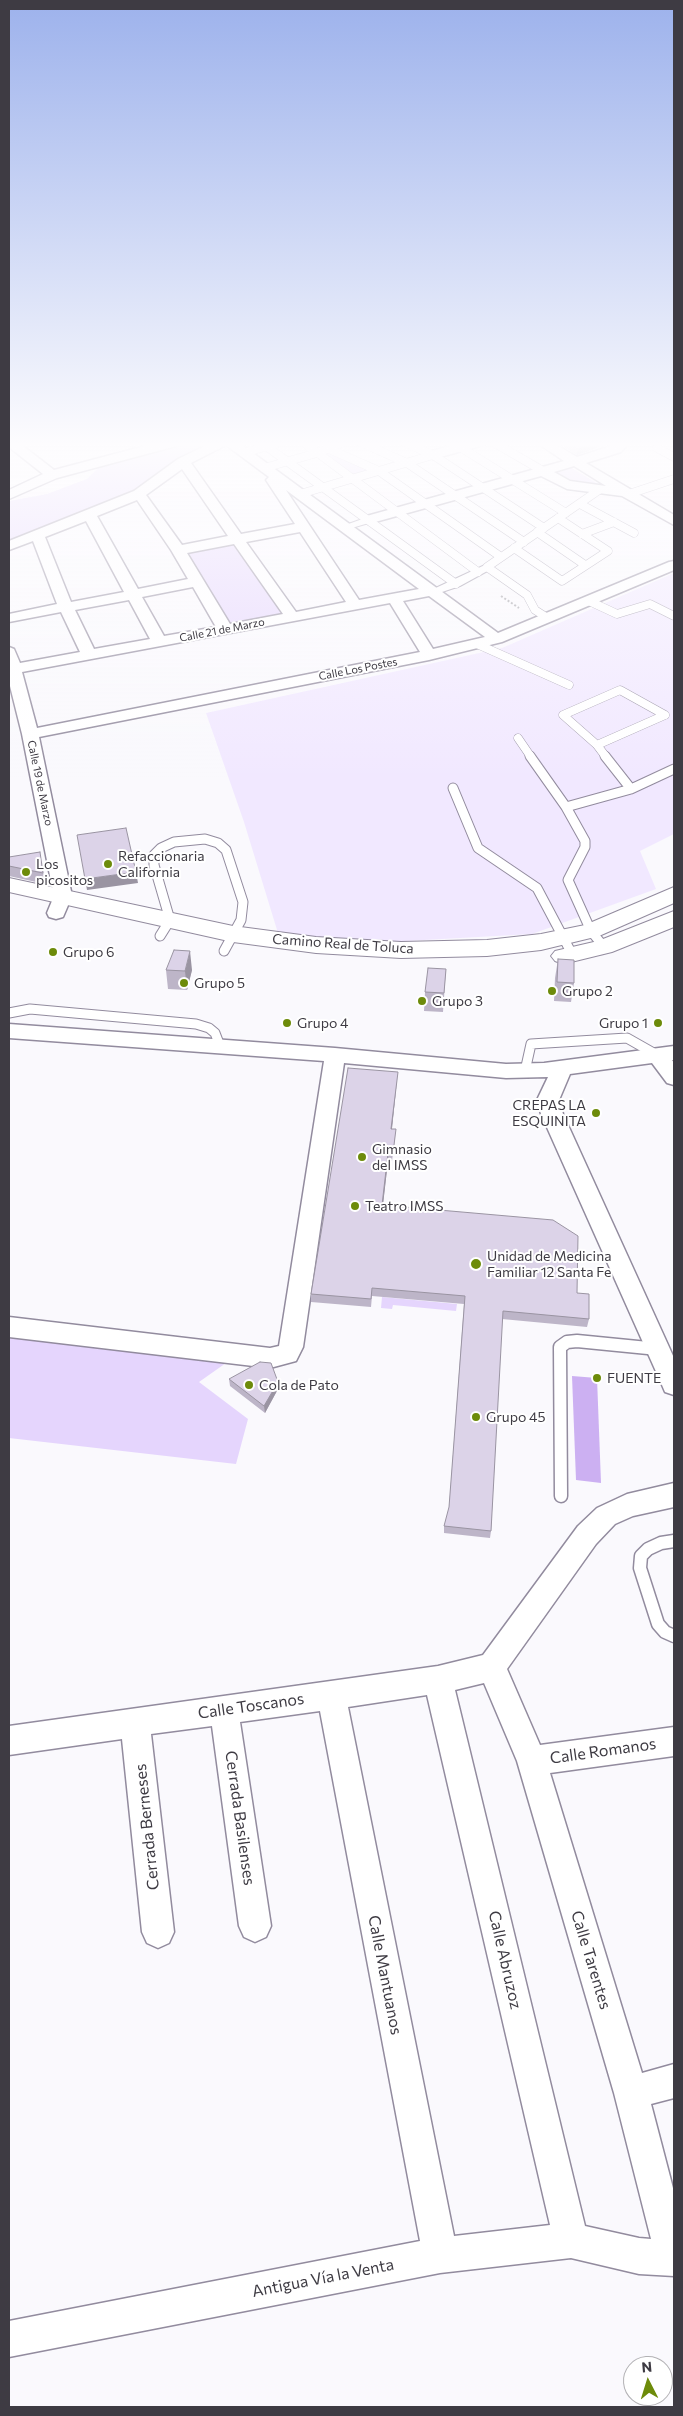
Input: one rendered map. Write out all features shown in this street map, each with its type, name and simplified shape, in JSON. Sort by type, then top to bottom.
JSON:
[{"type":"main road","name":"Camino Real de Toluca","points":[[9,885],[59,904],[320,963],[400,968],[447,959],[550,959],[567,946],[670,923]]},
{"type":"main road","name":"Camino Real de Toluca","points":[[597,939],[674,894]]},
{"type":"main road","name":"Camino Real de Toluca","points":[[9,903],[59,904]]},
{"type":"street","points":[[45,555],[66,607],[89,654]]},
{"type":"street","points":[[110,555],[158,642]]},
{"type":"street","points":[[181,555],[225,629]]},
{"type":"street","points":[[248,555],[292,617]]},
{"type":"street","points":[[320,555],[354,605]]},
{"type":"street","points":[[382,555],[498,639]]},
{"type":"street","name":"Calle Los Postes","points":[[21,724],[429,655],[498,639],[546,617],[674,565]]},
{"type":"street","points":[[432,592],[456,584],[482,569]]},
{"type":"street","points":[[9,618],[197,582]]},
{"type":"street","name":"Calle 21 de Marzo","points":[[13,669],[432,592]]},
{"type":"street","points":[[394,598],[429,655]]},
{"type":"street","name":"Calle 19 de Marzo","points":[[9,652],[21,724],[59,904]]},
{"type":"street","points":[[9,1031],[524,1071],[562,1068],[666,1054],[674,1078]]},
{"type":"street","points":[[9,1327],[270,1358],[286,1354],[291,1347],[335,1055]]},
{"type":"street","points":[[562,1068],[548,1100],[552,1114],[674,1385]]},
{"type":"street","points":[[492,1667],[587,1535],[606,1516],[627,1506],[654,1498],[674,1495]]},
{"type":"street","name":"Calle Toscanos","points":[[9,1740],[438,1680],[492,1667]]},
{"type":"street","name":"Calle Tarentes","points":[[492,1667],[532,1761],[631,2092],[673,2245]]},
{"type":"street","name":"Calle Abruzoz","points":[[438,1680],[571,2240]]},
{"type":"street","name":"Calle Mantuanos","points":[[331,1695],[440,2255]]},
{"type":"street","name":"Cerrada Basilenses","points":[[224,1710],[255,1926]]},
{"type":"street","name":"Cerrada Berneses","points":[[135,1721],[158,1932]]},
{"type":"street","name":"Calle Romanos","points":[[532,1761],[674,1741]]},
{"type":"street","points":[[631,2092],[674,2081]]},
{"type":"street","name":"Antigua Vía la Venta","points":[[9,2339],[440,2255],[571,2240],[639,2256],[673,2245]]},
{"type":"lane","points":[[416,555],[456,584]]},
{"type":"lane","points":[[460,555],[527,595],[535,610],[546,617]]},
{"type":"lane","points":[[482,569],[504,555]]},
{"type":"lane","points":[[524,555],[562,581],[603,555]]},
{"type":"lane","points":[[572,555],[586,566]]},
{"type":"lane","points":[[589,600],[617,614],[650,604],[674,616]]},
{"type":"lane","points":[[477,644],[569,684]]},
{"type":"lane","points":[[597,745],[665,715],[620,690],[563,715],[597,745],[632,788]]},
{"type":"lane","points":[[518,738],[566,807],[585,841],[585,847],[568,880],[597,939]]},
{"type":"lane","points":[[566,807],[632,788],[674,769]]},
{"type":"lane","points":[[453,788],[478,848],[537,888],[567,946]]},
{"type":"lane","points":[[165,928],[154,856],[160,848],[174,842],[205,839],[218,843],[226,850],[243,902],[241,920],[228,942]]},
{"type":"lane","points":[[9,1013],[30,1009],[196,1024],[209,1028],[215,1033],[220,1046]]},
{"type":"lane","points":[[524,1071],[532,1044],[627,1038],[666,1054]]},
{"type":"lane","points":[[561,1496],[560,1347],[566,1342],[577,1341],[658,1349]]},
{"type":"lane","points":[[674,1541],[660,1543],[648,1549],[641,1556],[640,1568],[658,1624],[665,1632],[674,1636]]},
{"type":"shaded area","points":[[187,555],[243,555],[284,617],[229,627]]},
{"type":"shaded area","points":[[674,573],[674,834],[640,851],[656,889],[532,934],[388,942],[281,943],[244,822],[206,713],[502,648]]},
{"type":"shaded area","points":[[382,1297],[457,1304],[456,1311],[393,1305],[392,1309],[381,1308]]},
{"type":"shaded area","points":[[9,1330],[226,1363],[199,1382],[248,1419],[236,1464],[9,1438]]},
{"type":"shaded area","points":[[572,1376],[597,1378],[601,1483],[576,1480]]},
{"type":"building","name":"Refaccionaria California","points":[[126,828],[136,872],[85,879],[77,835]]},
{"type":"building","points":[[40,852],[43,873],[9,866],[9,857]]},
{"type":"building","points":[[174,950],[190,951],[185,971],[166,970]]},
{"type":"building","points":[[558,959],[574,960],[574,983],[557,982]]},
{"type":"building","points":[[428,968],[446,969],[444,993],[425,992]]},
{"type":"building","points":[[348,1068],[398,1072],[391,1129],[396,1129],[393,1153],[388,1153],[382,1205],[553,1220],[578,1236],[577,1293],[589,1294],[589,1319],[503,1311],[491,1531],[444,1526],[449,1507],[465,1296],[372,1288],[371,1299],[311,1294]]},
{"type":"building","name":"Cola de Pato","points":[[260,1362],[271,1363],[278,1382],[264,1406],[229,1379]]},
{"type":"place","name":"Refaccionaria California","points":[[108,864]]},
{"type":"place","name":"Los picositos","points":[[26,872]]},
{"type":"place","name":"Grupo 6","points":[[53,952]]},
{"type":"place","name":"Grupo 5","points":[[184,983]]},
{"type":"place","name":"Grupo 2","points":[[552,991]]},
{"type":"place","name":"Grupo 3","points":[[422,1001]]},
{"type":"place","name":"Grupo 4","points":[[287,1023]]},
{"type":"place","name":"Grupo 1","points":[[658,1023]]},
{"type":"place","name":"CREPAS LA ESQUINITA","points":[[596,1113]]},
{"type":"place","name":"Gimnasio del IMSS","points":[[362,1157]]},
{"type":"place","name":"Teatro IMSS","points":[[355,1206]]},
{"type":"place","name":"Unidad de Medicina Familiar 12 Santa Fe","points":[[476,1264]]},
{"type":"place","name":"FUENTE","points":[[597,1378]]},
{"type":"place","name":"Cola de Pato","points":[[249,1385]]},
{"type":"place","name":"Grupo 45","points":[[476,1417]]}]
